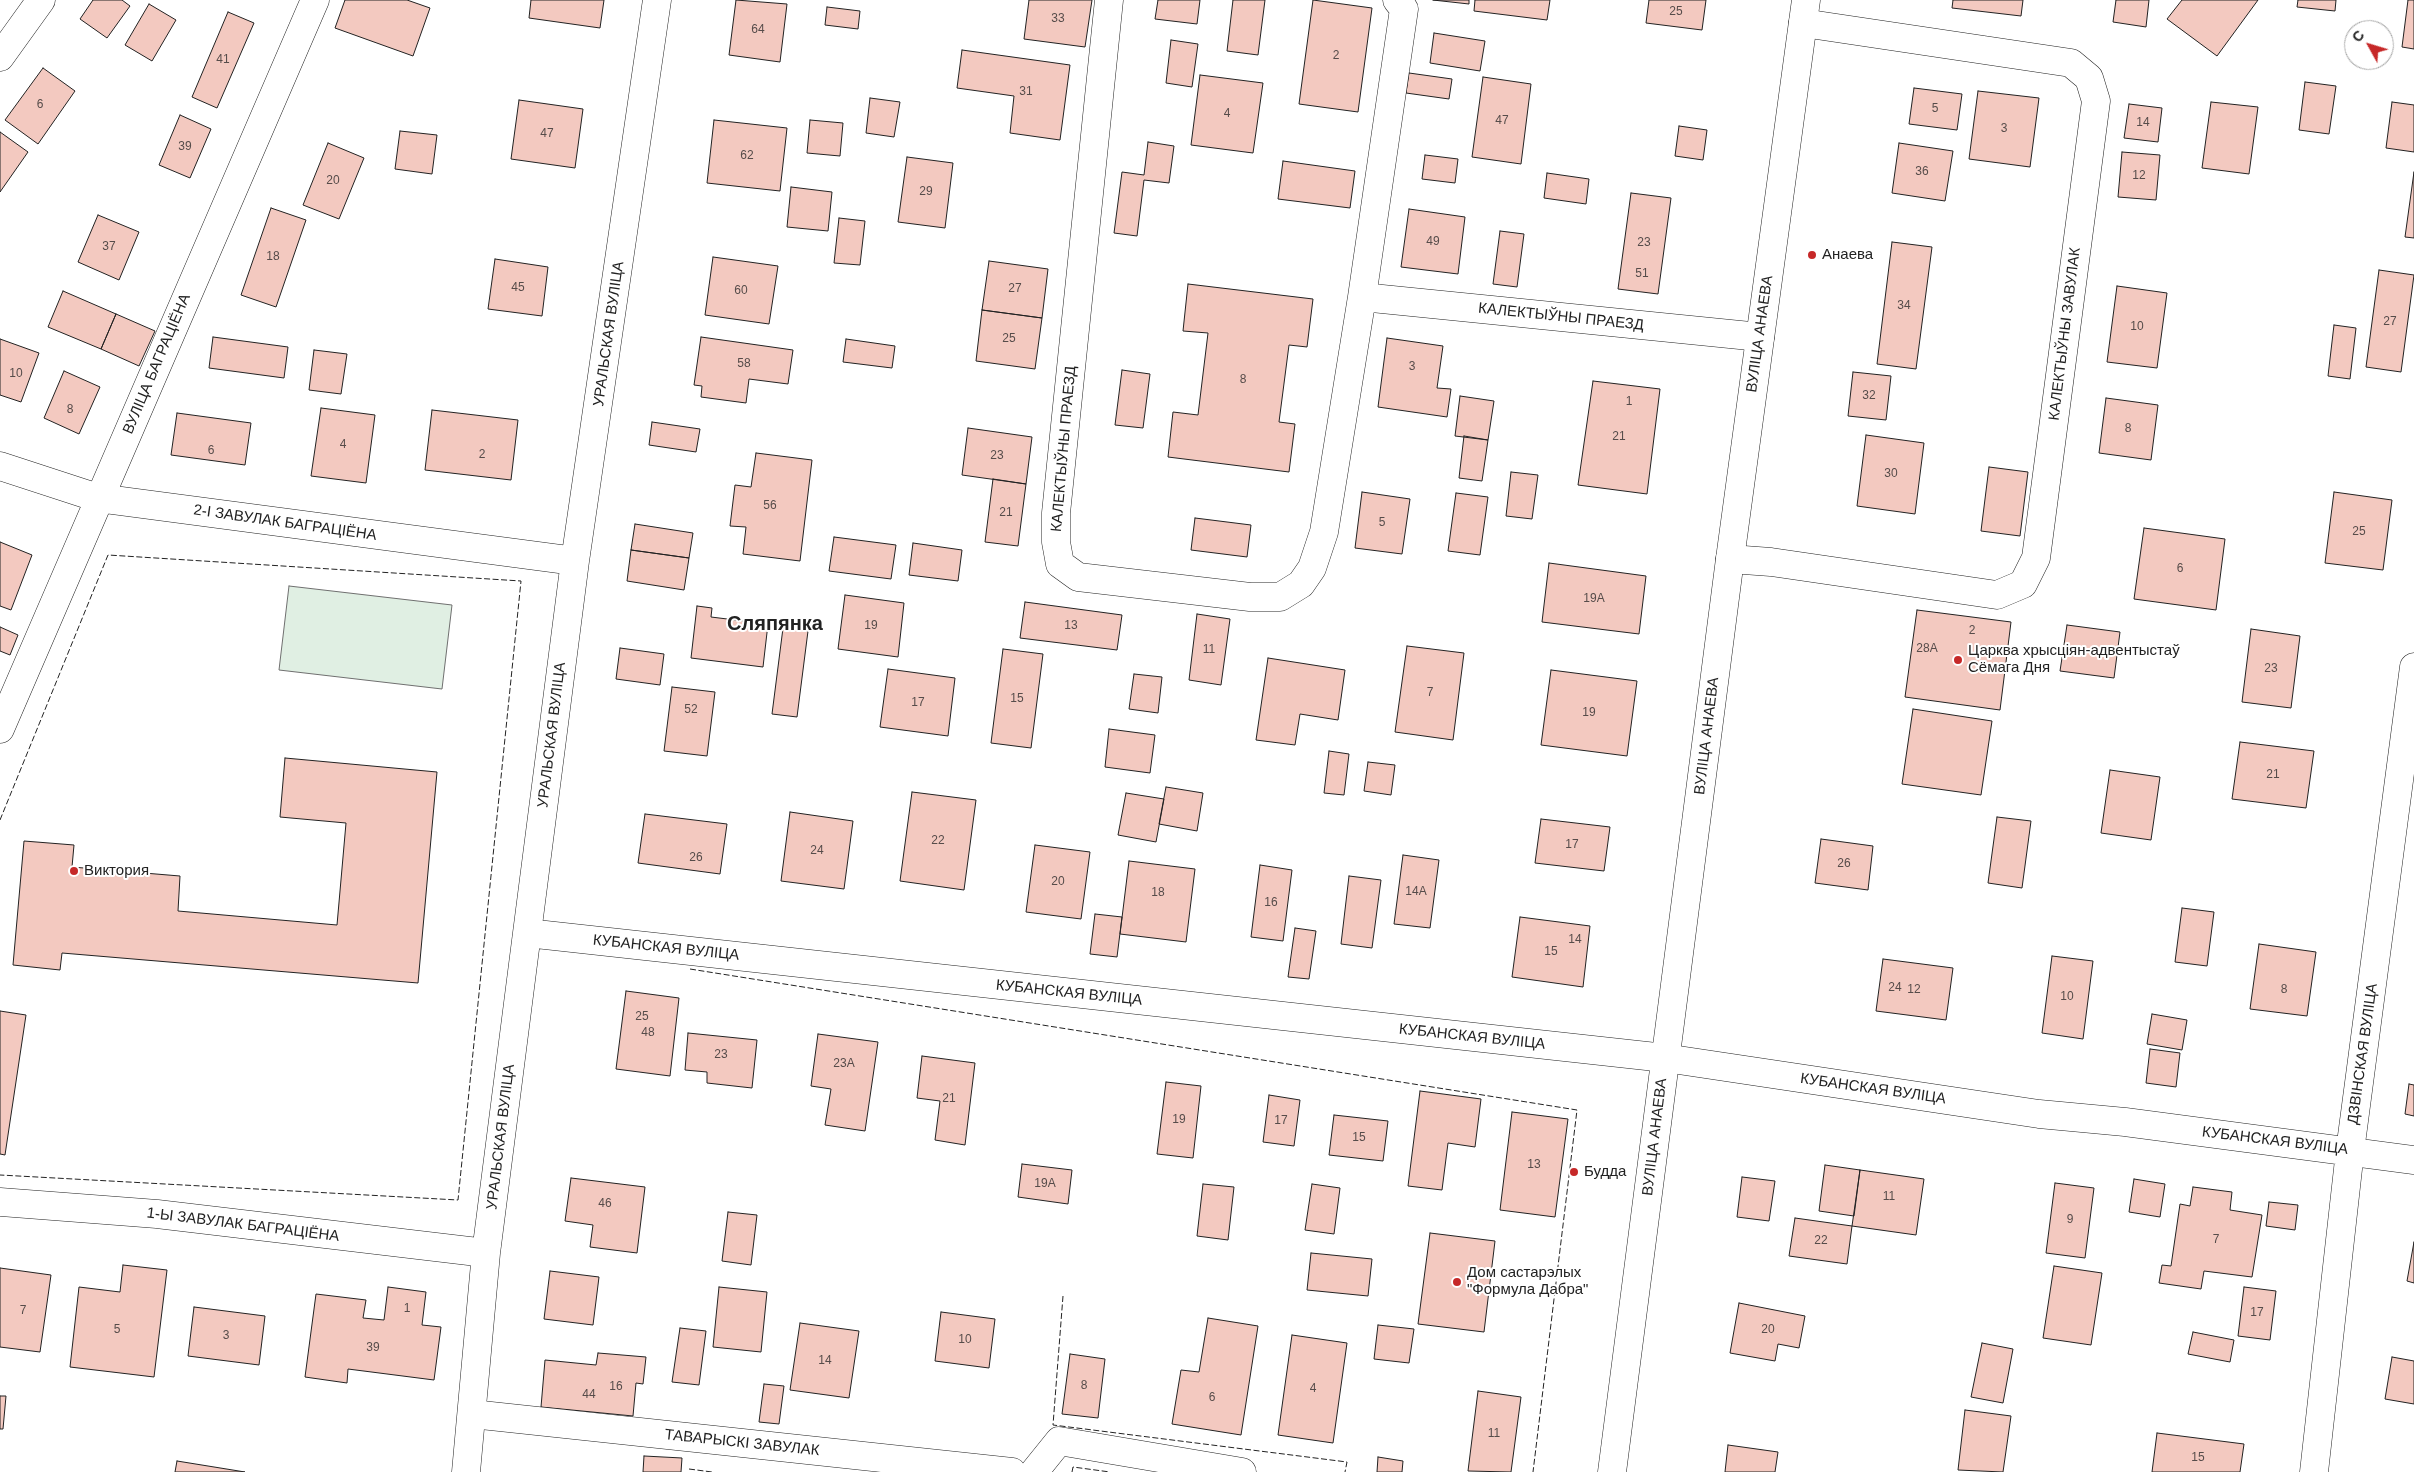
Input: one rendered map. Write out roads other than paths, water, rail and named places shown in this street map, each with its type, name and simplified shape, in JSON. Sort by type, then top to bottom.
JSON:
[{"type":"street","points":[[0,57],[41,0]]},
{"type":"street","name":"ВУЛІЦА БАГРАЦІЁНА","points":[[0,729],[98,498],[315,0]]},
{"type":"street","name":"УРАЛЬСКАЯ ВУЛІЦА","points":[[466,1472],[486,1253],[575,562],[657,0]]},
{"type":"street","name":"КАЛЕКТЫЎНЫ ПРАЕЗД","points":[[1109,0],[1056,513],[1056,542],[1060,564],[1078,577],[1250,597],[1280,597],[1301,584],[1312,568],[1324,532],[1362,297],[1404,9],[1396,0]]},
{"type":"street","name":"ВУЛІЦА АНАЕВА","points":[[1612,1472],[1730,559],[1804,12]]},
{"type":"street","name":"КАЛЕКТЫЎНЫ ЗАВУЛАК","points":[[1730,559],[1771,562],[1997,595],[2023,584],[2036,558],[2096,101],[2089,78],[2071,63],[1804,12]]},
{"type":"street","name":"КАЛЕКТЫЎНЫ ПРАЕЗД","points":[[1362,297],[1760,337]]},
{"type":"street","name":"2-І ЗАВУЛАК БАГРАЦІЁНА","points":[[0,466],[98,498],[575,562]]},
{"type":"street","name":"ДЗВІНСКАЯ ВУЛІЦА","points":[[2314,1472],[2350,1151],[2414,667]]},
{"type":"street","name":"КУБАНСКАЯ ВУЛІЦА","points":[[527,933],[1665,1058],[2040,1114],[2126,1122],[2414,1160]]},
{"type":"street","name":"1-Ы ЗАВУЛАК БАГРАЦІЁНА","points":[[0,1202],[157,1214],[486,1253]]},
{"type":"street","name":"ТАВАРЫСКІ ЗАВУЛАК","points":[[472,1414],[1012,1472]]},
{"type":"street","points":[[1034,1472],[1059,1441],[1242,1472]]},
{"type":"place","name":"Анаева","points":[[1812,255]]},
{"type":"place","name":"Царква хрысціян-адвентыстаў Сёмага Дня","points":[[1958,660]]},
{"type":"place","name":"Виктория","points":[[74,871]]},
{"type":"place","name":"Будда","points":[[1574,1172]]},
{"type":"place","name":"Дом састарэлых \"Формула Дабра\"","points":[[1457,1282]]},
{"type":"district","name":"Сляпянка","points":[[775,624]]}]
